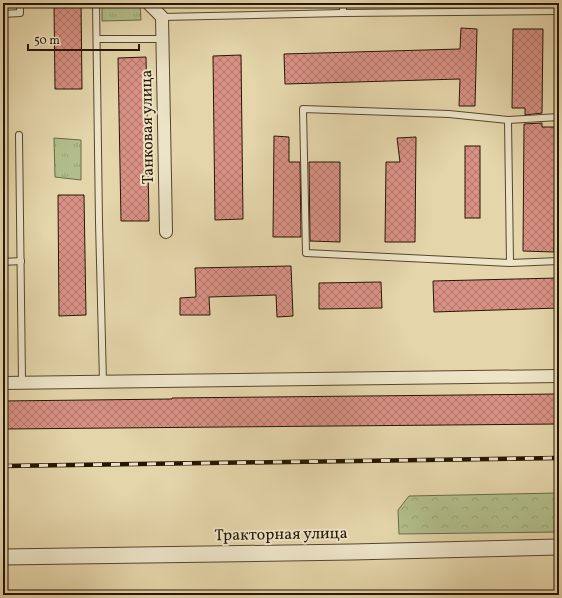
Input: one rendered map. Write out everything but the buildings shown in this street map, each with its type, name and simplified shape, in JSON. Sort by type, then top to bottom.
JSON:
[{"type":"street","points":[[148,3],[162,17]]},
{"type":"street","points":[[558,3],[559,10]]},
{"type":"street","name":"Танковая улица","points":[[162,17],[166,232]]},
{"type":"street","points":[[3,383],[559,376]]},
{"type":"street","name":"Тракторная улица","points":[[3,557],[352,552],[559,547]]},
{"type":"lane","points":[[3,14],[20,13],[20,3]]},
{"type":"lane","points":[[96,3],[103,382]]},
{"type":"lane","points":[[343,3],[343,13]]},
{"type":"lane","points":[[162,17],[559,10]]},
{"type":"lane","points":[[97,39],[162,39]]},
{"type":"lane","points":[[559,117],[508,120],[449,114],[303,109],[306,253],[510,263],[559,262]]},
{"type":"lane","points":[[508,120],[510,263]]},
{"type":"lane","points":[[20,135],[22,382]]},
{"type":"lane","points":[[3,262],[21,261]]},
{"type":"green space","points":[[102,3],[140,3],[141,20],[102,21]]},
{"type":"green space","points":[[54,138],[81,140],[81,180],[55,177]]},
{"type":"green space","points":[[559,493],[559,532],[399,534],[398,510],[409,496]]},
{"type":"railway","points":[[3,466],[559,458]]}]
